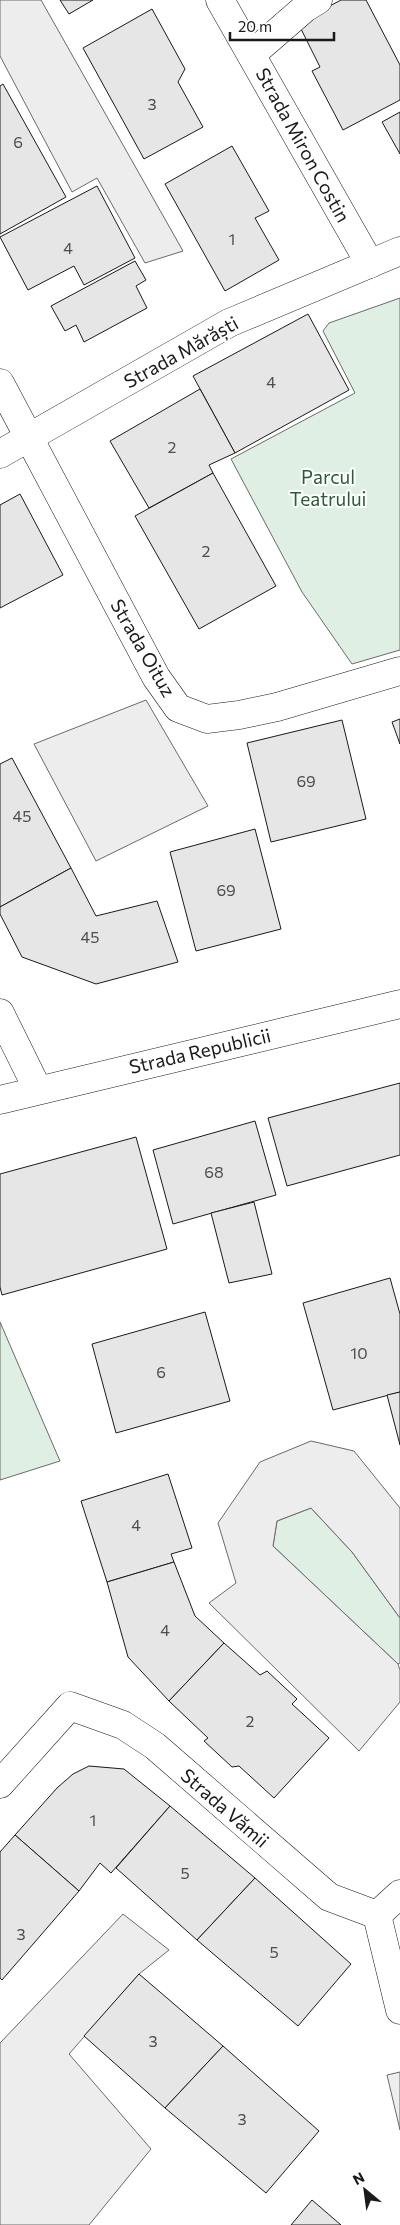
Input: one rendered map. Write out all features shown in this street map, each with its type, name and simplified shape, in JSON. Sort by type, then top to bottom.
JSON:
[{"type":"street","name":"Strada Miron Costin","points":[[220,0],[370,264]]},
{"type":"street","points":[[252,54],[305,8],[318,0]]},
{"type":"street","name":"Strada Mărăști","points":[[0,454],[229,323],[400,251]]},
{"type":"street","name":"Strada Oituz","points":[[0,383],[156,677],[178,708],[206,720],[239,715],[277,707],[400,671]]},
{"type":"street","name":"Strada Republicii","points":[[0,1100],[400,1004]]},
{"type":"street","points":[[0,1013],[38,1090]]},
{"type":"street","name":"Strada Vămii","points":[[0,1784],[70,1706],[123,1725],[155,1746],[329,1898],[377,1914]]},
{"type":"street","points":[[400,1894],[377,1914],[400,2010]]},
{"type":"green space","name":"Parcul Teatrului","points":[[400,298],[400,650],[352,664],[302,592],[231,459],[355,393],[323,331],[329,323]]},
{"type":"green space","points":[[0,1322],[60,1461],[0,1480]]},
{"type":"green space","points":[[311,1508],[352,1552],[400,1618],[400,1663],[398,1664],[273,1546],[277,1521]]},
{"type":"shaded area","points":[[0,0],[41,0],[183,251],[145,263],[97,178],[72,192],[0,56]]},
{"type":"shaded area","points":[[146,700],[208,806],[96,861],[34,744]]},
{"type":"shaded area","points":[[311,1441],[354,1451],[400,1508],[400,1618],[352,1552],[311,1508],[277,1521],[273,1546],[398,1664],[400,1670],[400,1702],[359,1751],[209,1603],[236,1583],[218,1523],[260,1462]]},
{"type":"shaded area","points":[[123,1914],[169,1950],[139,1974],[69,2054],[151,2149],[89,2225],[0,2225],[0,2043]]},
{"type":"shaded area","points":[[400,2072],[400,2130],[387,2075]]},
{"type":"building","points":[[60,0],[93,0],[69,14]]},
{"type":"building","points":[[341,0],[366,0],[400,65],[400,100],[343,130],[312,71],[320,67],[298,23]]},
{"type":"building","points":[[152,9],[185,69],[178,82],[203,127],[144,159],[83,48]]},
{"type":"building","points":[[3,84],[66,197],[0,234],[0,86]]},
{"type":"building","points":[[400,112],[400,154],[382,122]]},
{"type":"building","points":[[232,146],[269,211],[255,218],[279,260],[225,291],[165,184]]},
{"type":"building","points":[[97,186],[135,258],[84,285],[74,266],[28,290],[0,237]]},
{"type":"building","points":[[135,261],[146,280],[136,286],[147,308],[84,342],[76,325],[65,331],[51,306]]},
{"type":"building","points":[[308,314],[349,390],[235,453],[193,376]]},
{"type":"building","points":[[200,389],[235,453],[209,465],[213,473],[149,508],[110,441]]},
{"type":"building","points":[[213,473],[276,586],[199,629],[135,516]]},
{"type":"building","points":[[20,494],[63,575],[0,608],[0,505]]},
{"type":"building","points":[[400,719],[400,744],[392,722]]},
{"type":"building","points":[[342,720],[366,819],[271,842],[247,743]]},
{"type":"building","points":[[12,758],[71,868],[0,907],[0,764]]},
{"type":"building","points":[[255,829],[281,929],[196,951],[170,852]]},
{"type":"building","points":[[71,868],[96,916],[157,901],[178,962],[96,984],[22,957],[0,914],[0,907]]},
{"type":"building","points":[[400,1083],[400,1155],[287,1186],[268,1118]]},
{"type":"building","points":[[255,1121],[276,1195],[173,1224],[153,1150]]},
{"type":"building","points":[[136,1137],[167,1249],[2,1295],[0,1287],[0,1174]]},
{"type":"building","points":[[254,1202],[272,1274],[229,1283],[211,1213]]},
{"type":"building","points":[[390,1278],[400,1314],[400,1392],[333,1410],[303,1303]]},
{"type":"building","points":[[205,1312],[230,1401],[116,1433],[92,1344]]},
{"type":"building","points":[[400,1392],[400,1445],[387,1395]]},
{"type":"building","points":[[168,1474],[192,1548],[171,1554],[174,1562],[107,1582],[81,1501]]},
{"type":"building","points":[[174,1562],[195,1616],[224,1643],[169,1701],[128,1657],[107,1582]]},
{"type":"building","points":[[224,1643],[260,1675],[267,1671],[297,1699],[292,1704],[329,1738],[274,1798],[239,1766],[232,1767],[204,1741],[208,1738],[169,1701]]},
{"type":"building","points":[[89,1766],[124,1769],[170,1806],[111,1873],[100,1863],[79,1891],[15,1835],[57,1788],[73,1774]]},
{"type":"building","points":[[170,1806],[255,1878],[197,1940],[116,1868]]},
{"type":"building","points":[[15,1835],[79,1891],[2,1980],[0,1978],[0,1852]]},
{"type":"building","points":[[255,1878],[351,1964],[298,2026],[197,1940]]},
{"type":"building","points":[[139,1974],[223,2046],[165,2108],[84,2036]]},
{"type":"building","points":[[223,2046],[319,2131],[266,2193],[165,2108]]},
{"type":"building","points":[[312,2200],[341,2225],[291,2225]]}]
